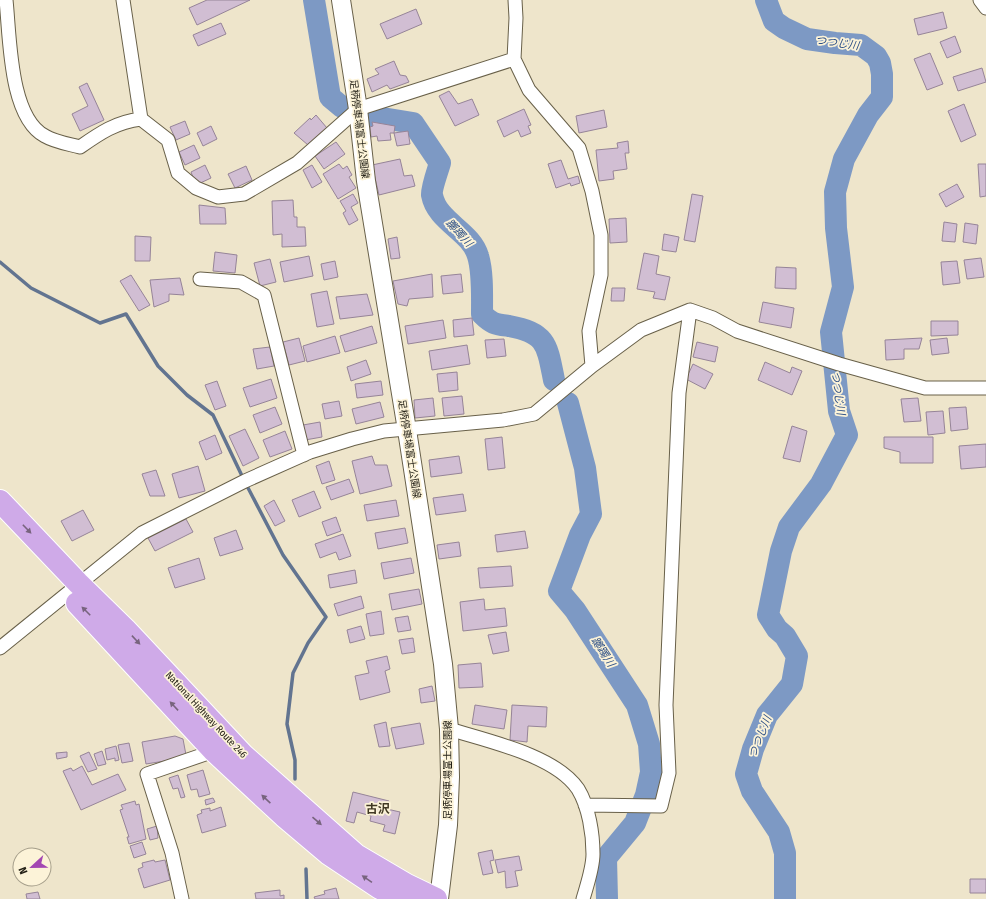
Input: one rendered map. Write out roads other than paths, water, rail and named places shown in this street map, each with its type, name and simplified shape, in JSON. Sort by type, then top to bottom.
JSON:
[{"type":"highway","name":"National Highway Route 246","points":[[0,501],[72,588],[86,611],[214,751],[284,816],[329,854],[380,888],[401,899]]},
{"type":"highway","name":"National Highway Route 246","points":[[0,522],[72,588],[125,630],[243,755],[356,855],[407,885],[438,899]]},
{"type":"main road","name":"足柄停車場富士公園線","points":[[341,0],[358,109],[366,181],[407,430],[443,664],[449,729],[448,825],[438,899]]},
{"type":"street","points":[[6,0],[15,88],[22,111],[32,126],[44,136],[80,147],[98,134],[125,121],[141,119]]},
{"type":"street","points":[[123,0],[141,119],[168,140],[178,172],[196,188],[218,197],[244,194],[296,164],[358,109],[514,59]]},
{"type":"street","points":[[515,0],[516,18],[514,59],[528,90],[579,148],[592,191],[601,235],[601,275],[589,332],[592,366]]},
{"type":"street","points":[[980,0],[986,8]]},
{"type":"street","points":[[200,279],[241,282],[264,295],[304,455]]},
{"type":"street","points":[[585,805],[660,806],[669,773],[666,705],[679,393],[690,310]]},
{"type":"street","points":[[0,648],[72,588],[142,533],[237,485],[304,455],[352,439],[384,431],[503,420],[534,414],[592,366],[641,330],[690,310],[713,318],[737,331],[839,364],[925,388],[986,388]]},
{"type":"street","points":[[449,729],[537,757],[556,768],[577,788],[585,805],[594,855],[583,899]]},
{"type":"street","points":[[182,899],[172,853],[147,774],[214,751]]},
{"type":"waterway","name":"躑躅川","points":[[314,0],[330,97],[342,107]]},
{"type":"waterway","name":"つつじ川","points":[[766,0],[774,21],[784,28],[807,39],[861,45],[876,56],[880,63],[882,74],[882,97],[868,115],[844,159],[835,192],[836,228],[843,287],[831,332],[839,411],[847,435],[821,484],[789,527],[781,551],[768,615],[777,629],[785,636],[797,656],[792,684],[767,715],[753,749],[746,774],[752,791],[779,832],[785,853],[785,899]]},
{"type":"waterway","name":"躑躅川","points":[[370,116],[413,123],[440,163],[432,192],[435,204],[447,220],[469,240],[478,256],[480,262],[482,314],[494,323],[522,329],[531,332],[538,337],[547,349],[554,380]]},
{"type":"waterway","points":[[0,262],[31,288],[100,323],[126,314],[158,366],[187,395],[213,415],[243,478]]},
{"type":"waterway","name":"躑躅川","points":[[568,403],[585,468],[591,514],[580,535],[559,591],[575,610],[637,705],[649,744],[651,772],[646,795],[635,823],[606,858],[607,899]]},
{"type":"waterway","points":[[246,484],[283,555],[326,617],[308,643],[293,673],[287,724],[295,760],[295,779]]},
{"type":"waterway","points":[[306,869],[307,899]]},
{"type":"district","name":"古沢","points":[[378,809]]}]
